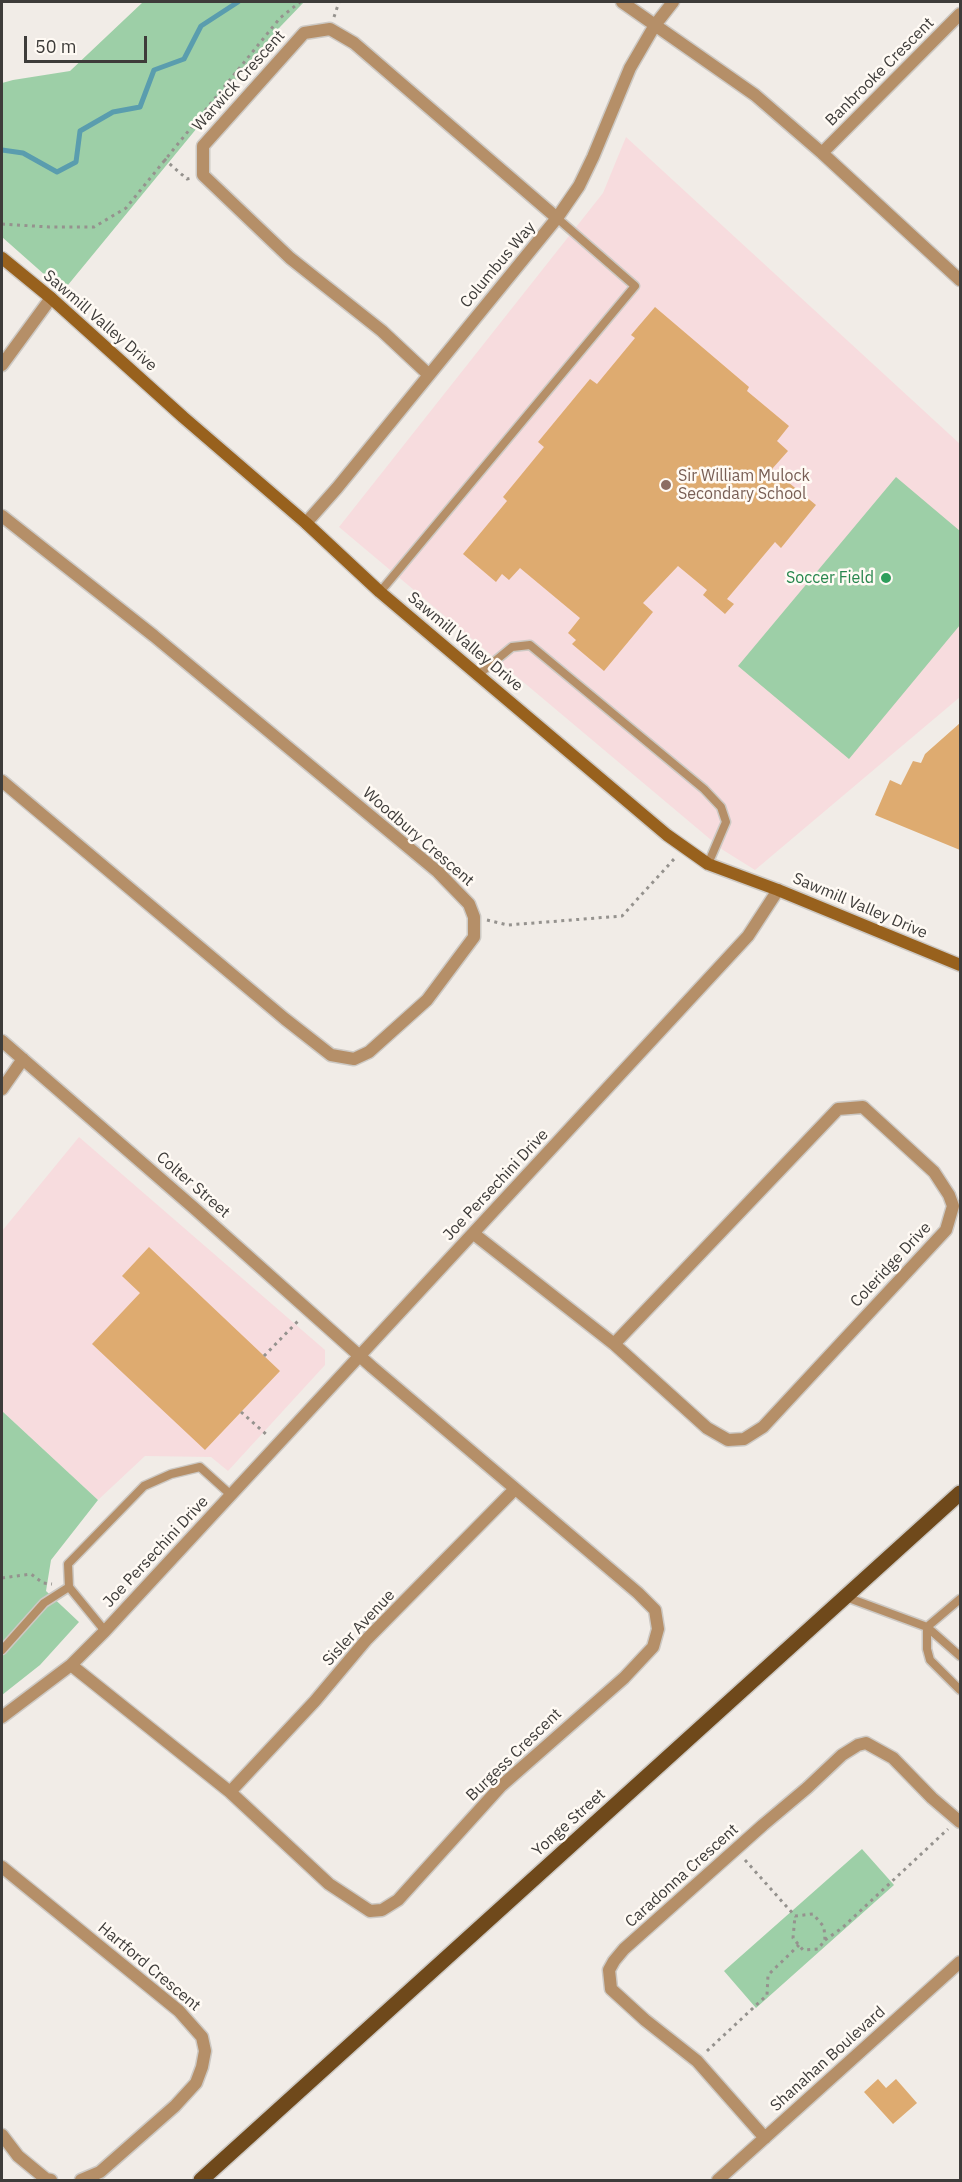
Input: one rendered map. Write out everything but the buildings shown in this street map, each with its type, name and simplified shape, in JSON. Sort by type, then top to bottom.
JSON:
[{"type":"main road","name":"Yonge Street","points":[[201,2181],[960,1493]]},
{"type":"street","points":[[622,2],[755,95],[822,153],[960,280]]},
{"type":"street","name":"Columbus Way","points":[[306,523],[557,218],[579,186],[593,158],[630,68],[655,25],[673,2]]},
{"type":"street","name":"Banbrooke Crescent","points":[[822,153],[960,14]]},
{"type":"street","name":"Warwick Crescent","points":[[203,175],[202,146],[304,33],[330,29],[354,43],[557,218]]},
{"type":"street","points":[[203,175],[290,258],[382,332],[428,374]]},
{"type":"street","name":"Sawmill Valley Drive","points":[[2,258],[51,298],[183,417],[306,523],[380,592],[667,836],[708,864],[778,890],[960,965]]},
{"type":"street","points":[[2,365],[51,298]]},
{"type":"street","name":"Woodbury Crescent","points":[[2,516],[154,636],[438,872],[469,904],[474,917]]},
{"type":"street","points":[[2,781],[331,1055],[354,1059],[369,1052],[426,1000],[474,937],[474,917]]},
{"type":"street","name":"Joe Persechini Drive","points":[[2,1718],[71,1665],[105,1631],[748,936],[778,890]]},
{"type":"street","name":"Colter Street","points":[[2,1041],[194,1208],[359,1356]]},
{"type":"street","points":[[2,1089],[23,1059]]},
{"type":"street","name":"Coleridge Drive","points":[[474,1234],[614,1344],[707,1428],[728,1440],[744,1439],[763,1427],[946,1230],[953,1206],[949,1195],[934,1172],[876,1117],[862,1107],[838,1109],[614,1344]]},
{"type":"street","name":"Burgess Crescent","points":[[71,1665],[230,1792],[329,1884],[370,1911],[382,1910],[398,1900],[501,1786],[624,1678],[653,1647],[658,1629],[656,1610],[359,1356]]},
{"type":"street","name":"Sisler Avenue","points":[[230,1792],[315,1701],[367,1639],[515,1489]]},
{"type":"street","name":"Caradonna Crescent","points":[[765,2138],[697,2061],[645,2020],[611,1989],[609,1970],[624,1949],[842,1755],[858,1745],[866,1743],[893,1758],[932,1798],[959,1821]]},
{"type":"street","name":"Hartford Crescent","points":[[2,1866],[179,2011],[202,2037],[205,2051],[196,2083],[175,2106],[100,2172],[81,2181]]},
{"type":"street","name":"Shanahan Boulevard","points":[[718,2181],[960,1962]]},
{"type":"street","points":[[2,2135],[18,2156],[51,2181]]},
{"type":"lane","points":[[380,592],[635,286],[557,218]]},
{"type":"lane","points":[[478,675],[512,647],[530,645],[704,789],[720,807],[726,822],[708,864]]},
{"type":"lane","name":"Joe Persechini Drive","points":[[105,1631],[69,1587],[68,1564],[144,1486],[171,1474],[200,1467],[231,1495]]},
{"type":"lane","points":[[2,1650],[44,1603],[69,1587]]},
{"type":"lane","points":[[846,1597],[927,1627],[960,1656]]},
{"type":"lane","points":[[960,1599],[927,1627],[927,1649],[930,1660],[960,1690]]},
{"type":"path","points":[[2,225],[94,227],[126,208],[280,18],[300,2]]},
{"type":"path","points":[[164,159],[187,179],[203,175]]},
{"type":"path","points":[[474,917],[508,926],[622,916],[685,848]]},
{"type":"path","points":[[264,1356],[309,1311]]},
{"type":"path","points":[[242,1412],[277,1445]]},
{"type":"path","points":[[2,1578],[31,1574],[43,1583],[69,1587]]},
{"type":"path","points":[[736,1850],[795,1916],[793,1938],[803,1950],[819,1949],[825,1940],[842,1928],[959,1821]]},
{"type":"path","points":[[795,1916],[813,1914],[824,1927],[825,1940]]},
{"type":"path","points":[[697,2061],[767,1995],[768,1976],[799,1945]]},
{"type":"shaded area","name":"Sir William Mulock Secondary School","points":[[626,137],[960,444],[960,697],[755,870],[723,850],[339,527],[603,193]]},
{"type":"shaded area","points":[[79,1137],[325,1350],[325,1365],[228,1471],[211,1457],[145,1456],[98,1500],[2,1411],[2,1231]]},
{"type":"green space","points":[[143,2],[304,2],[280,27],[63,291],[2,237],[2,83],[70,71]]},
{"type":"green space","name":"Soccer Field","points":[[896,477],[960,531],[960,625],[849,759],[738,666]]},
{"type":"green space","points":[[2,1411],[98,1500],[51,1560],[46,1591],[79,1622],[40,1665],[2,1695]]},
{"type":"green space","points":[[862,1849],[894,1885],[756,2008],[724,1971]]},
{"type":"waterway","points":[[2,150],[23,153],[57,172],[76,162],[80,131],[113,112],[140,107],[154,70],[184,59],[201,26],[238,2]]},
{"type":"place","name":"Sir William Mulock Secondary School","points":[[666,485]]},
{"type":"place","name":"Soccer Field","points":[[886,578]]}]
